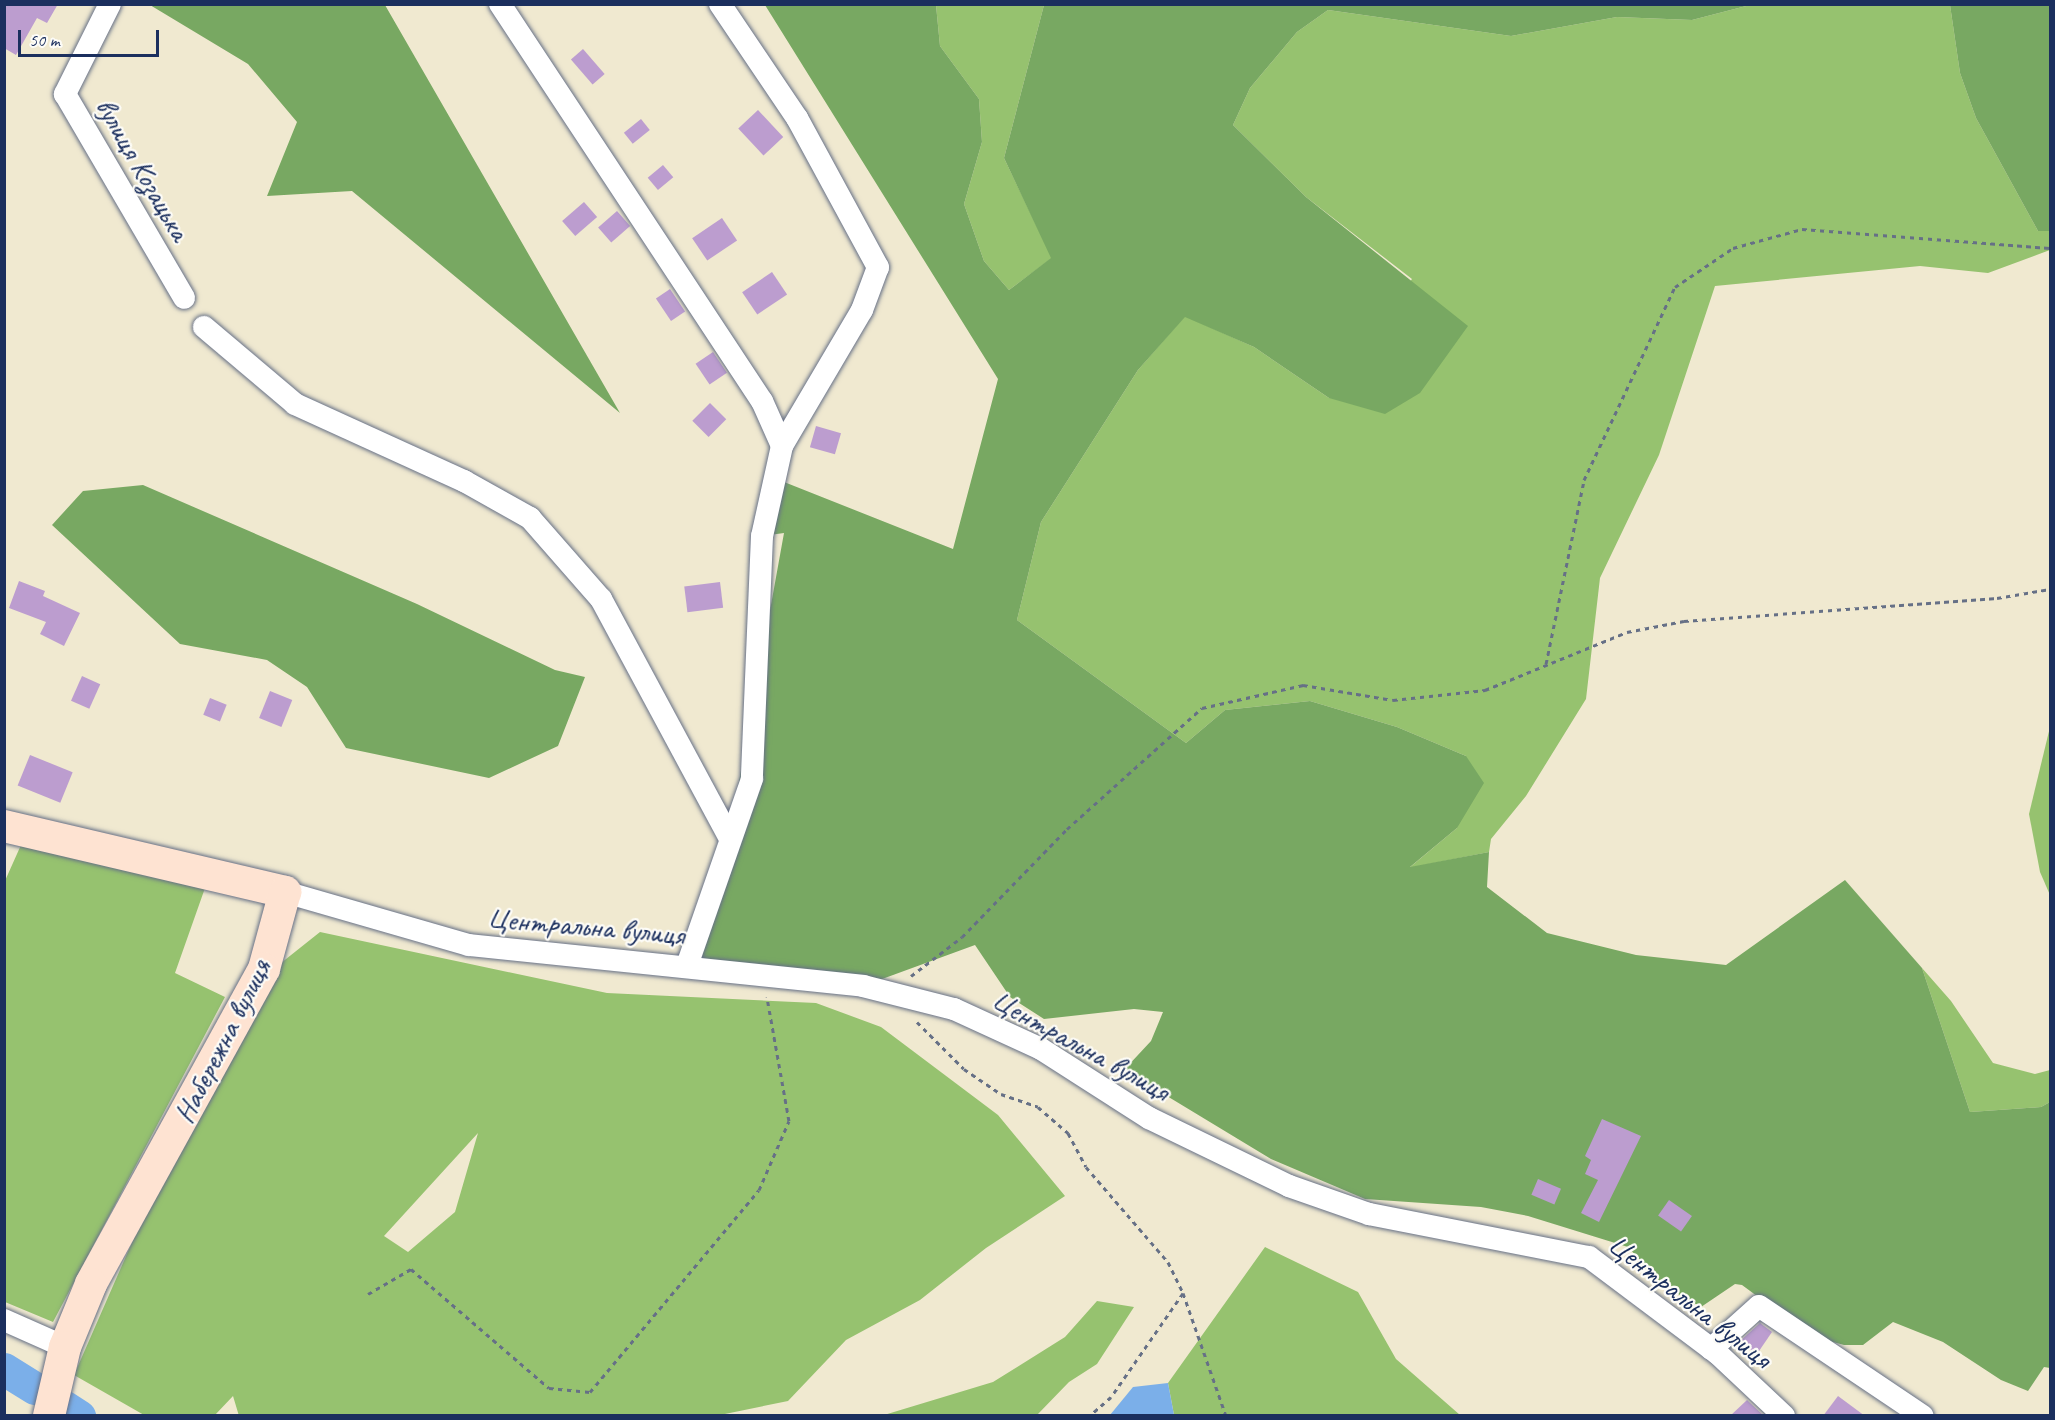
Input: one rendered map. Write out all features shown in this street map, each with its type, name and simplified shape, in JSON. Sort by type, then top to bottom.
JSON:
[{"type":"street","name":"вулиця Козацька","points":[[110,4],[65,94],[184,298]]},
{"type":"street","points":[[500,4],[762,401],[782,446]]},
{"type":"street","points":[[687,966],[729,837],[752,779],[762,536],[782,446],[862,310],[878,267],[797,118],[720,4]]},
{"type":"street","points":[[204,327],[295,404],[464,481],[530,518],[601,599],[729,837]]},
{"type":"street","points":[[4,826],[285,892]]},
{"type":"street","name":"Центральна вулиця","points":[[285,892],[469,945],[863,986],[954,1009],[1041,1048],[1149,1118],[1289,1186],[1369,1214],[1588,1257],[1711,1349],[1784,1416]]},
{"type":"street","name":"Набережна вулиця","points":[[49,1416],[65,1347],[91,1284],[264,969],[285,892]]},
{"type":"street","points":[[1711,1349],[1759,1306],[1923,1416]]},
{"type":"street","points":[[4,1320],[65,1347]]},
{"type":"path","points":[[1546,664],[1584,480],[1675,287],[1733,248],[1802,229],[2050,248]]},
{"type":"path","points":[[1226,1416],[1183,1293],[1167,1262],[1086,1167],[1068,1133],[1038,1107],[1001,1094],[964,1069],[888,994],[962,937],[1067,829],[1202,708],[1303,685],[1393,700],[1485,690],[1628,632],[1683,621],[1997,598],[2050,589]]},
{"type":"path","points":[[368,1294],[411,1269],[549,1388],[590,1392],[759,1190],[789,1121],[764,977]]},
{"type":"path","points":[[1089,1416],[1112,1397],[1183,1293]]},
{"type":"green space","points":[[150,5],[385,5],[620,413],[352,191],[267,196],[297,122],[248,64]]},
{"type":"green space","points":[[765,5],[936,5],[940,46],[979,99],[982,142],[964,204],[984,261],[1009,290],[1051,258],[1004,158],[1044,5],[1750,5],[1692,20],[1617,17],[1511,36],[1328,10],[1297,32],[1250,88],[1233,125],[1306,197],[1468,326],[1420,393],[1385,414],[1329,398],[1254,347],[1185,317],[1138,370],[1041,522],[1017,620],[1186,743],[1225,710],[1310,701],[1397,727],[1466,756],[1484,783],[1457,828],[1410,867],[1489,852],[1487,887],[1547,933],[1636,955],[1726,965],[1845,880],[1922,968],[1970,1112],[2041,1107],[2050,1102],[2050,1368],[2044,1367],[2028,1391],[2001,1380],[1943,1342],[1893,1322],[1863,1345],[1844,1345],[1811,1336],[1742,1285],[1735,1284],[1701,1307],[1664,1286],[1628,1247],[1528,1216],[1481,1207],[1365,1199],[1271,1159],[1124,1070],[1151,1041],[1163,1012],[1134,1009],[1044,1019],[1010,997],[975,945],[863,986],[687,966],[729,837],[784,533],[762,536],[774,478],[953,549],[998,379]]},
{"type":"green space","points":[[936,5],[1044,5],[1004,158],[1052,258],[1009,290],[984,261],[964,204],[982,142],[979,99],[940,46]]},
{"type":"green space","points":[[1750,5],[1950,5],[1960,73],[1976,118],[2038,231],[2050,231],[2050,250],[1988,273],[1920,266],[1715,286],[1659,455],[1600,578],[1586,699],[1526,796],[1491,839],[1489,852],[1409,868],[1457,828],[1466,756],[1397,727],[1310,701],[1225,710],[1186,743],[1017,620],[1041,522],[1138,370],[1185,316],[1254,347],[1329,398],[1412,279],[1306,197],[1233,125],[1250,88],[1297,32],[1328,10],[1511,36],[1617,17],[1692,20]]},
{"type":"green space","points":[[1950,5],[2050,5],[2050,231],[2038,231],[1976,118],[1960,73]]},
{"type":"green space","points":[[143,485],[417,604],[555,670],[585,677],[558,746],[489,778],[346,748],[307,687],[267,660],[180,644],[52,525],[83,491]]},
{"type":"green space","points":[[2050,727],[2050,895],[2040,872],[2029,814]]},
{"type":"green space","points":[[21,845],[205,888],[175,973],[225,997],[53,1322],[5,1302],[4,883]]},
{"type":"green space","points":[[320,932],[607,993],[816,1003],[881,1027],[998,1115],[1065,1196],[986,1248],[920,1300],[846,1340],[788,1401],[720,1415],[239,1416],[233,1396],[215,1415],[144,1415],[74,1375],[172,1151],[276,967]],"holes":[[[478,1133],[455,1212],[408,1252],[384,1236]]]},
{"type":"green space","points":[[1922,968],[1951,1001],[1993,1063],[2035,1074],[2050,1070],[2050,1102],[2041,1107],[1970,1112]]},
{"type":"green space","points":[[1265,1247],[1358,1292],[1396,1359],[1460,1415],[1174,1415],[1168,1383]]},
{"type":"green space","points":[[1097,1301],[1134,1307],[1097,1364],[1069,1382],[1037,1415],[884,1415],[993,1382],[1065,1337]]},
{"type":"water","points":[[1168,1383],[1174,1415],[1110,1415],[1133,1387]]},
{"type":"building","points":[[4,4],[58,4],[47,23],[37,18],[16,55],[4,48]]},
{"type":"building","points":[[583,49],[605,74],[593,84],[571,59]]},
{"type":"building","points":[[758,110],[783,137],[763,155],[738,128]]},
{"type":"building","points":[[641,119],[650,130],[633,144],[624,133]]},
{"type":"building","points":[[663,165],[673,177],[658,190],[648,178]]},
{"type":"building","points":[[584,202],[597,217],[575,236],[562,221]]},
{"type":"building","points":[[617,211],[630,226],[611,242],[598,227]]},
{"type":"building","points":[[722,218],[737,240],[707,261],[692,238]]},
{"type":"building","points":[[772,272],[787,294],[757,315],[742,292]]},
{"type":"building","points":[[670,289],[685,311],[671,321],[656,299]]},
{"type":"building","points":[[713,352],[727,373],[710,384],[696,364]]},
{"type":"building","points":[[710,403],[726,419],[709,437],[692,421]]},
{"type":"building","points":[[816,426],[841,433],[835,454],[810,447]]},
{"type":"building","points":[[19,581],[45,591],[43,596],[80,613],[64,646],[40,634],[46,622],[9,608]]},
{"type":"building","points":[[720,582],[723,608],[687,612],[684,586]]},
{"type":"building","points":[[82,676],[100,684],[89,709],[71,701]]},
{"type":"building","points":[[270,691],[292,700],[281,727],[259,718]]},
{"type":"building","points":[[210,698],[227,705],[220,721],[203,715]]},
{"type":"building","points":[[30,755],[73,772],[60,803],[18,786]]},
{"type":"building","points":[[1602,1119],[1641,1136],[1599,1222],[1581,1213],[1598,1180],[1585,1174],[1591,1160],[1585,1156]]},
{"type":"building","points":[[1538,1179],[1561,1189],[1554,1204],[1531,1195]]},
{"type":"building","points":[[1669,1200],[1692,1216],[1681,1232],[1658,1216]]},
{"type":"building","points":[[1760,1323],[1772,1332],[1757,1354],[1739,1342]]},
{"type":"building","points":[[1838,1396],[1865,1416],[1823,1416]]},
{"type":"building","points":[[1747,1400],[1764,1416],[1730,1416]]},
{"type":"waterway","points":[[4,1369],[35,1388]]},
{"type":"waterway","points":[[65,1407],[79,1416]]}]
